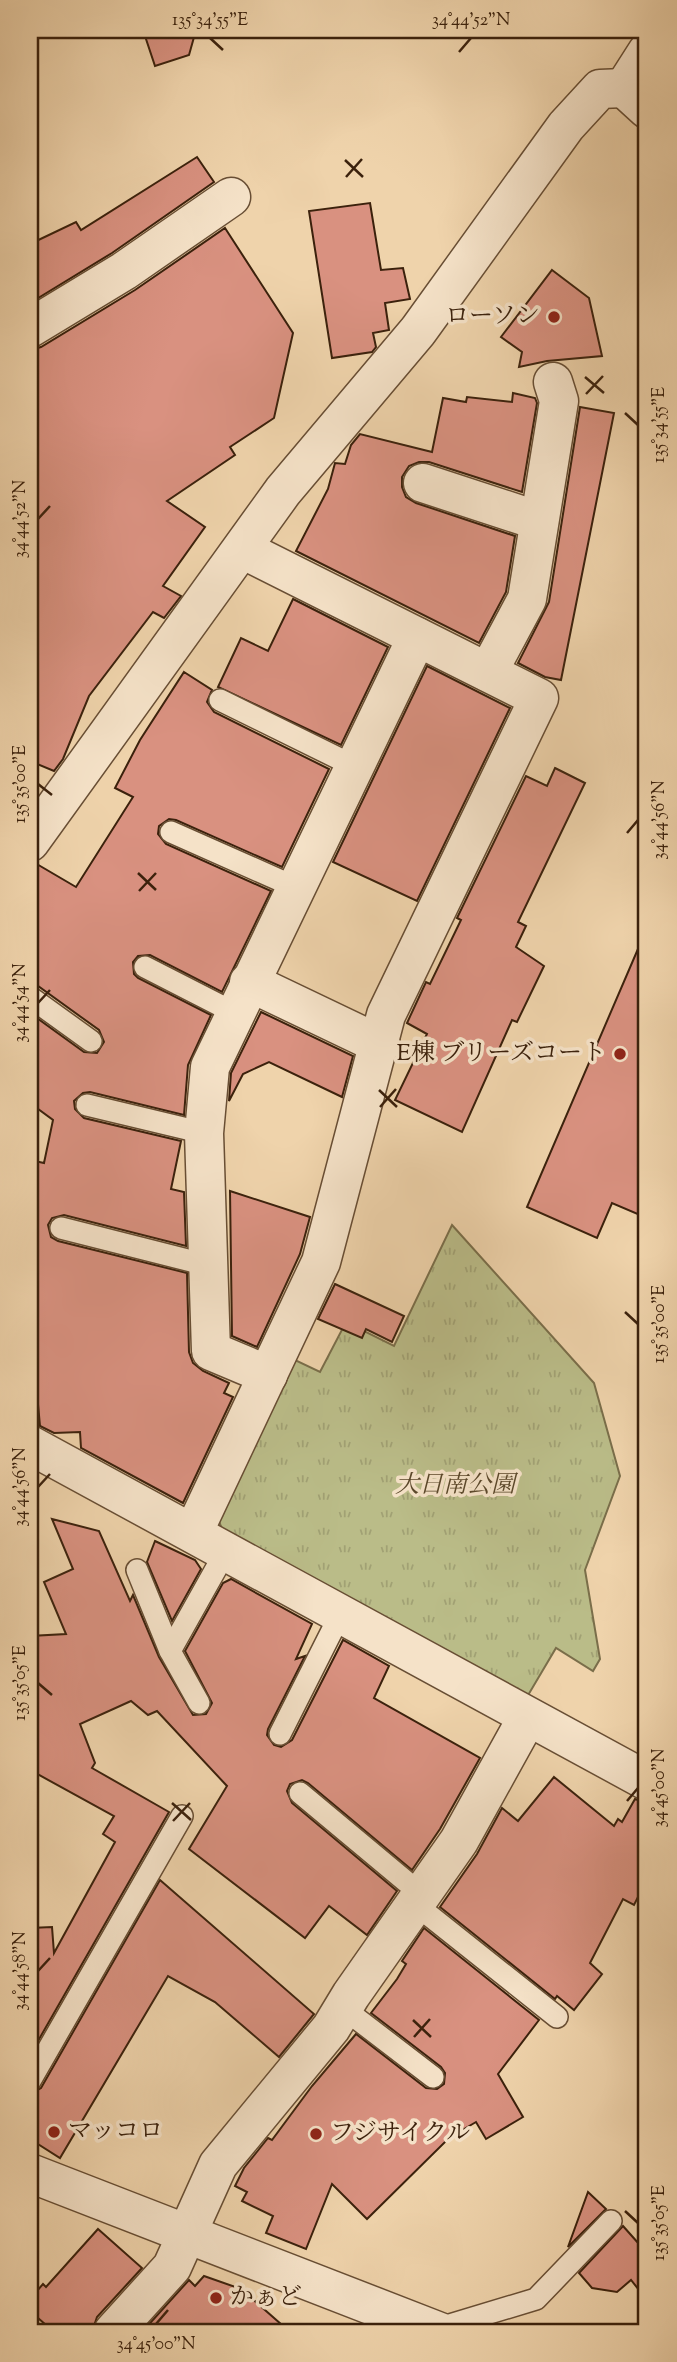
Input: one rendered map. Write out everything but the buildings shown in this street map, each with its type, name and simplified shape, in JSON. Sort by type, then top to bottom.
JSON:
[{"type":"street","points":[[30,842],[283,491],[418,331],[566,126],[600,89],[636,99],[647,52]]},
{"type":"street","points":[[30,328],[124,271],[231,197]]},
{"type":"street","points":[[488,673],[527,599],[559,401],[553,382]]},
{"type":"street","points":[[423,483],[539,521]]},
{"type":"street","points":[[193,1533],[321,1262],[381,1045],[386,1015],[539,698],[242,549]]},
{"type":"street","points":[[268,1375],[211,1351],[204,1133],[210,1067],[417,638]]},
{"type":"street","points":[[242,997],[381,1045]]},
{"type":"street","points":[[30,1445],[647,1781]]},
{"type":"street","points":[[113,2332],[172,2267],[218,2165],[331,2028],[459,1841],[527,1718]]},
{"type":"street","points":[[30,2173],[187,2234],[414,2328]]},
{"type":"lane","points":[[220,700],[354,765]]},
{"type":"lane","points":[[171,832],[295,887]]},
{"type":"lane","points":[[145,967],[242,997]]},
{"type":"lane","points":[[30,997],[91,1041]]},
{"type":"lane","points":[[87,1105],[204,1133]]},
{"type":"lane","points":[[61,1228],[207,1265]]},
{"type":"lane","points":[[170,1651],[226,1551]]},
{"type":"lane","points":[[137,1570],[170,1651],[199,1703]]},
{"type":"lane","points":[[280,1734],[341,1615]]},
{"type":"lane","points":[[300,1793],[418,1899],[557,2017]]},
{"type":"lane","points":[[30,2081],[182,1816]]},
{"type":"lane","points":[[344,2008],[433,2077]]},
{"type":"lane","points":[[414,2328],[536,2300],[611,2221]]},
{"type":"green space","name":"大日南公園","points":[[452,1225],[594,1383],[620,1476],[585,1570],[600,1659],[593,1671],[556,1648],[527,1697],[223,1531],[217,1517],[293,1359],[320,1372],[346,1322],[394,1346]]},
{"type":"place","name":"ローソン","points":[[554,317]]},
{"type":"place","name":"E棟 ブリーズコート","points":[[620,1054]]},
{"type":"place","name":"マッコロ","points":[[54,2132]]},
{"type":"place","name":"フジサイクル","points":[[316,2134]]},
{"type":"place","name":"かぁど","points":[[216,2298]]}]
